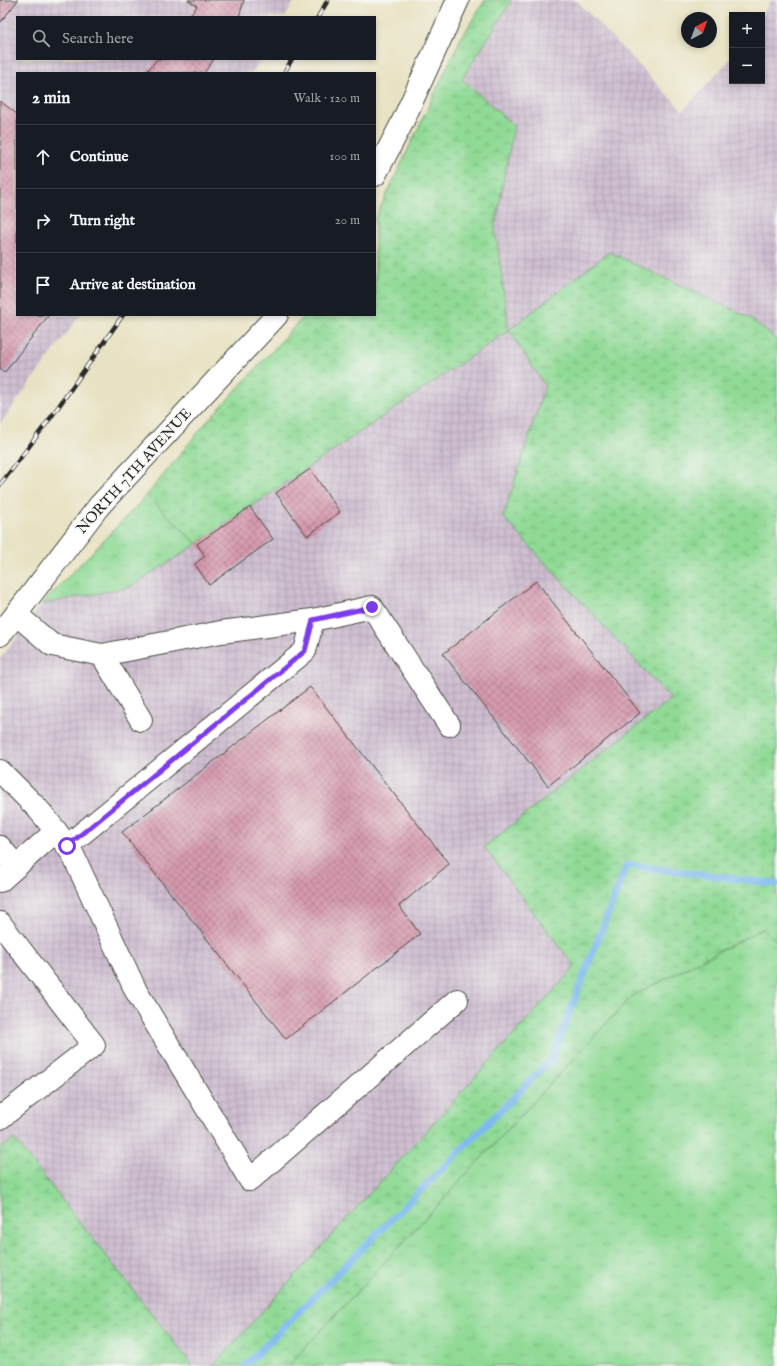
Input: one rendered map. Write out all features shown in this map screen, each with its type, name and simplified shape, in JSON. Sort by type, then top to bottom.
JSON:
[{"type":"street","points":[[376,173],[401,125],[458,0]]},
{"type":"street","name":"NORTH 7TH AVENUE","points":[[0,635],[99,506],[276,316]]},
{"type":"street","points":[[16,614],[52,645],[102,655],[221,632],[313,620],[372,607],[449,725]]},
{"type":"street","points":[[0,881],[16,866],[62,839],[305,651],[313,620]]},
{"type":"street","points":[[102,655],[141,720]]},
{"type":"street","points":[[0,771],[38,809],[72,852],[136,991],[250,1180],[457,1000]]},
{"type":"street","points":[[0,847],[16,866]]},
{"type":"street","points":[[0,923],[94,1045],[0,1118]]},
{"type":"shaded area","points":[[0,0],[295,0],[286,16],[16,16],[16,60],[260,60],[253,72],[16,72],[16,316],[79,316],[0,424]]},
{"type":"shaded area","points":[[512,0],[576,0],[683,111],[729,60],[729,84],[765,84],[764,12],[771,0],[777,0],[777,340],[748,317],[509,330],[495,227],[514,126],[462,79]]},
{"type":"shaded area","points":[[509,330],[545,386],[504,517],[671,699],[484,847],[575,967],[213,1366],[193,1366],[14,1139],[0,1149],[0,659],[42,604],[130,587]]},
{"type":"green space","points":[[485,0],[512,0],[462,79],[514,126],[495,227],[509,330],[197,544],[147,495],[204,425],[304,316],[376,316],[376,217],[460,40]]},
{"type":"green space","points":[[609,252],[748,317],[777,340],[777,941],[762,929],[632,996],[288,1366],[213,1366],[575,967],[484,847],[671,699],[503,517],[545,386],[509,330]]},
{"type":"green space","points":[[147,495],[197,544],[130,587],[42,604]]},
{"type":"green space","points":[[762,929],[777,941],[777,1366],[288,1366],[632,996]]},
{"type":"green space","points":[[14,1139],[193,1366],[0,1366],[0,1149]]},
{"type":"building","points":[[0,0],[18,0],[0,23]]},
{"type":"building","points":[[188,0],[244,0],[239,16],[190,16],[197,6]]},
{"type":"building","points":[[156,60],[213,60],[205,72],[147,72]]},
{"type":"building","points":[[0,101],[16,113],[16,316],[48,316],[4,373],[0,369]]},
{"type":"building","points":[[310,469],[340,512],[307,536],[276,493]]},
{"type":"building","points":[[250,507],[273,539],[209,585],[195,564],[205,556],[197,544]]},
{"type":"building","points":[[536,581],[640,713],[548,786],[443,654]]},
{"type":"building","points":[[310,687],[449,864],[399,906],[420,934],[286,1039],[122,832]]},
{"type":"waterway","points":[[245,1366],[551,1060],[627,865],[777,884]]},
{"type":"railway","points":[[319,16],[328,0]]},
{"type":"railway","points":[[285,72],[291,60]]},
{"type":"railway","points":[[0,485],[49,420],[122,316]]},
{"type":"route","points":[[67,846],[305,651],[313,620],[372,607]]}]
